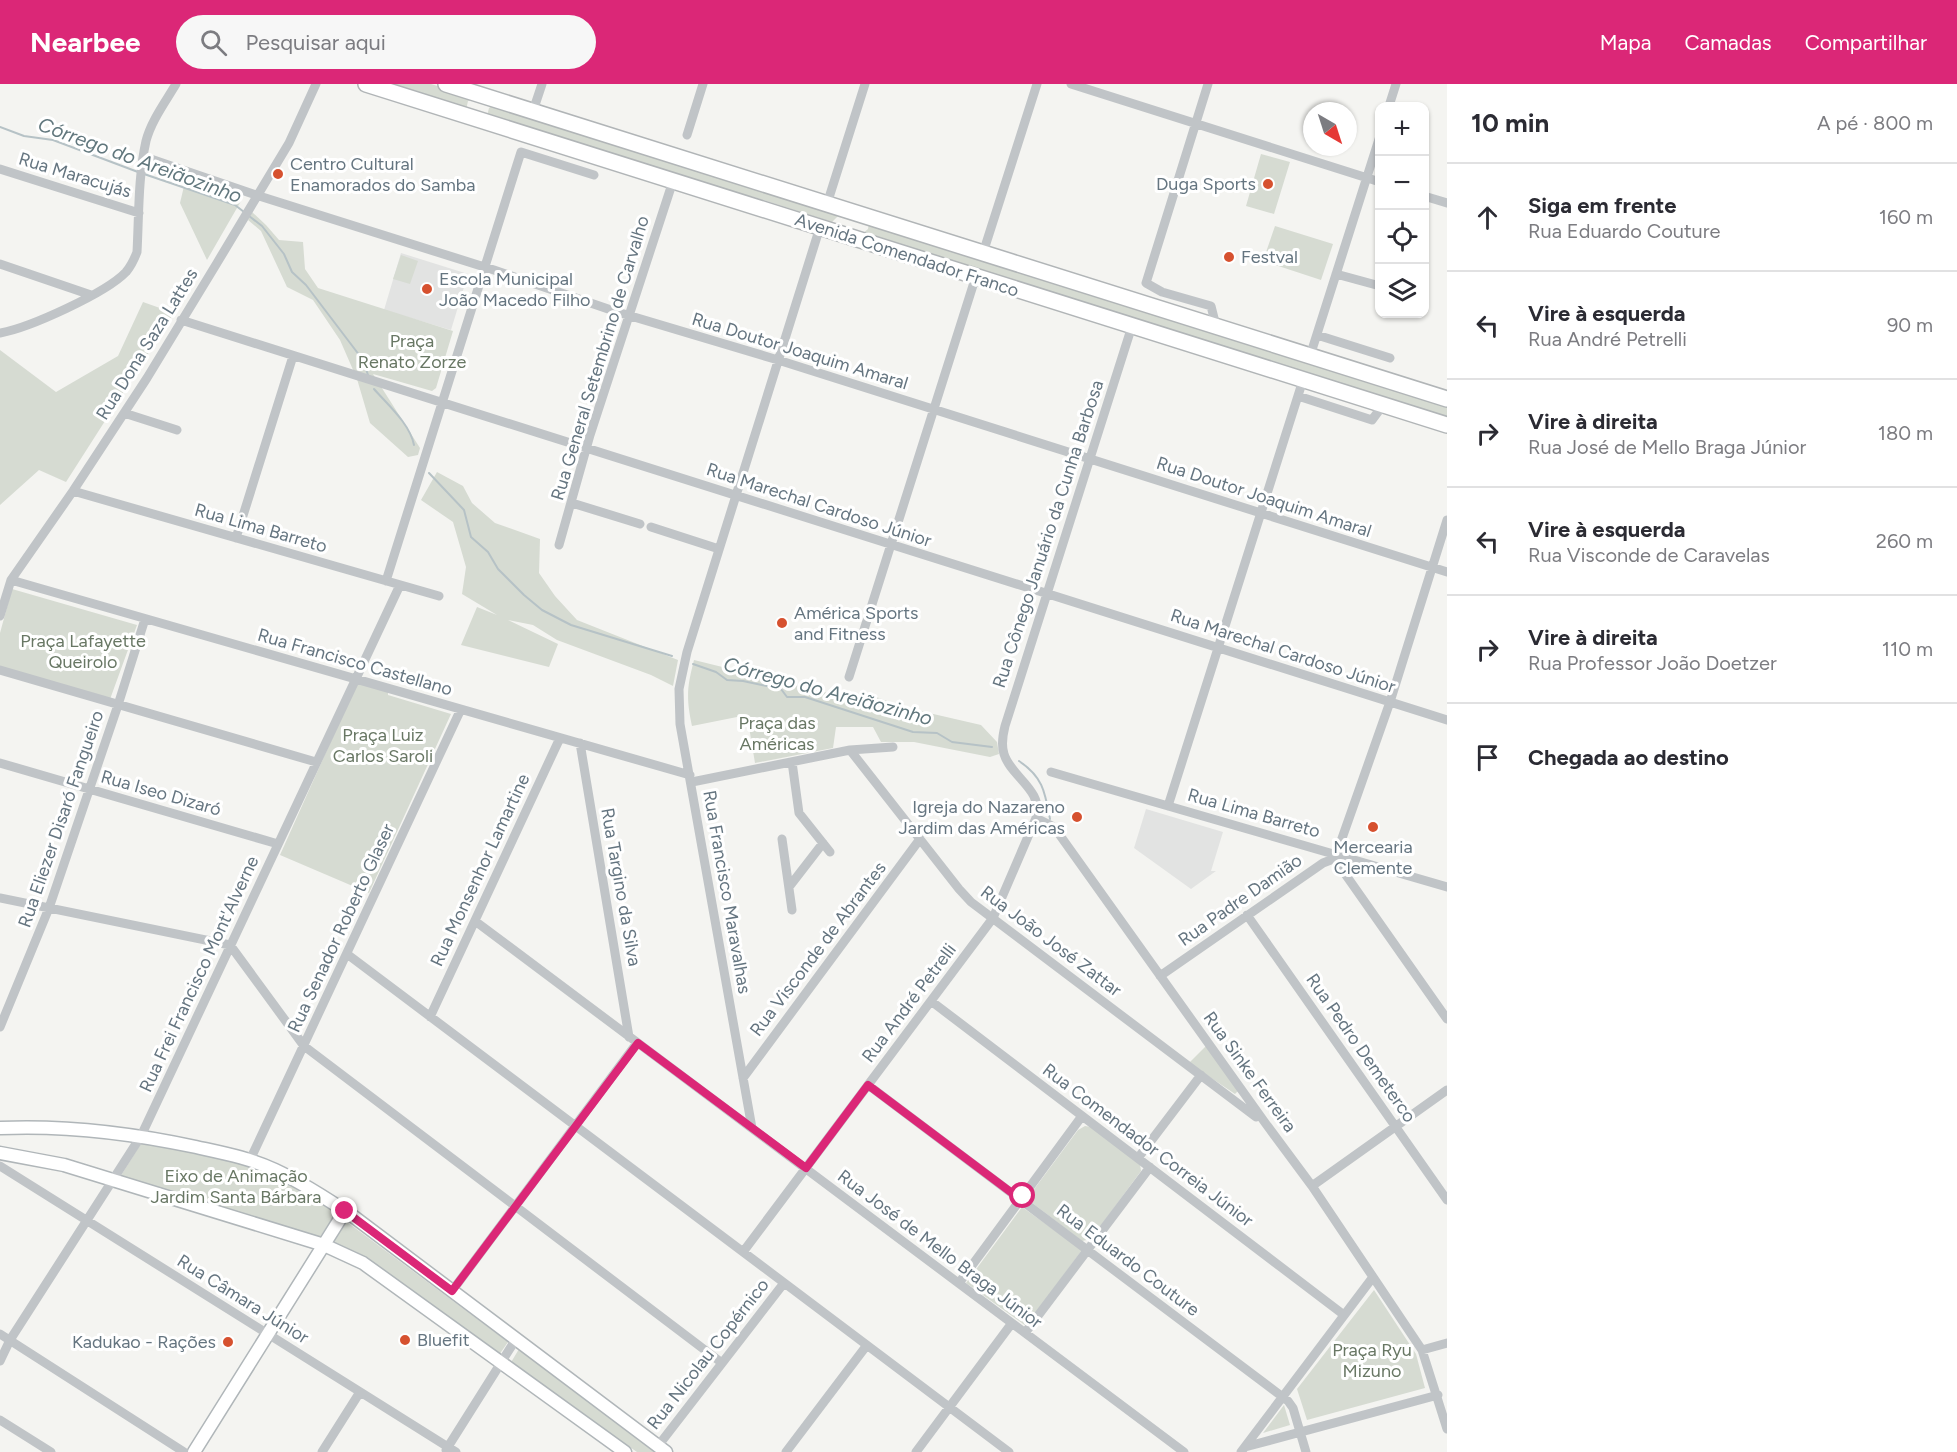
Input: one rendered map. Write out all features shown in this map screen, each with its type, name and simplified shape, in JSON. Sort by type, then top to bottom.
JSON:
[{"type":"highway","name":"Avenida Comendador Franco","points":[[366,84],[1447,425]]},
{"type":"highway","name":"Avenida Comendador Franco","points":[[446,84],[1447,399]]},
{"type":"highway","points":[[484,121],[484,110],[487,105],[498,100]]},
{"type":"highway","points":[[846,235],[856,231],[860,226],[860,220],[853,212]]},
{"type":"highway","points":[[1338,364],[1447,389]]},
{"type":"main road","points":[[0,1128],[67,1128],[141,1136],[250,1160],[276,1170],[345,1211],[662,1449]]},
{"type":"main road","points":[[0,1153],[64,1165],[324,1245],[363,1263],[625,1452]]},
{"type":"main road","points":[[194,1452],[345,1211]]},
{"type":"street","points":[[0,333],[26,326],[101,291],[117,280],[133,262],[136,252],[140,182],[146,141],[176,84]]},
{"type":"street","name":"Rua Dona Saza Lattes","points":[[0,616],[7,584],[73,491],[124,413],[289,143],[316,84]]},
{"type":"street","points":[[533,111],[542,84]]},
{"type":"street","points":[[687,135],[703,84]]},
{"type":"street","points":[[827,204],[865,84]]},
{"type":"street","points":[[983,253],[1037,84]]},
{"type":"street","points":[[1071,84],[1375,180]]},
{"type":"street","points":[[1208,84],[1146,283],[1162,292],[1211,306],[1215,326]]},
{"type":"street","points":[[1390,102],[1396,84]]},
{"type":"street","points":[[1310,356],[1375,151]]},
{"type":"street","points":[[386,581],[521,152],[594,175]]},
{"type":"street","name":"Rua Doutor Joaquim Amaral","points":[[144,161],[1447,572]]},
{"type":"street","name":"Rua Maracujás","points":[[0,169],[139,213]]},
{"type":"street","name":"Rua General Setembrino de Carvalho","points":[[559,545],[586,449],[673,181]]},
{"type":"street","points":[[1429,197],[1447,203]]},
{"type":"street","name":"Rua Francisco Maravalhas","points":[[752,1128],[679,712],[679,688],[719,549],[820,227]]},
{"type":"street","points":[[0,264],[91,295]]},
{"type":"street","points":[[1336,274],[1375,285]]},
{"type":"street","points":[[849,677],[976,276]]},
{"type":"street","name":"Rua Marechal Cardoso Júnior","points":[[181,320],[1447,720]]},
{"type":"street","name":"Rua Cônego Januário da Cunha Barbosa","points":[[1036,818],[1038,808],[1034,796],[1012,769],[1003,753],[1002,739],[1132,326]]},
{"type":"street","points":[[1317,335],[1390,358]]},
{"type":"street","points":[[236,538],[293,356]]},
{"type":"street","points":[[1168,806],[1303,380]]},
{"type":"street","points":[[1298,396],[1372,420],[1383,405]]},
{"type":"street","points":[[124,413],[177,430]]},
{"type":"street","name":"Rua Lima Barreto","points":[[73,491],[439,596]]},
{"type":"street","points":[[572,503],[640,524]]},
{"type":"street","points":[[1447,520],[1390,702],[1340,844],[1343,871],[1447,1019]]},
{"type":"street","points":[[651,528],[719,549]]},
{"type":"street","name":"Rua Francisco Castellano","points":[[7,584],[145,619],[356,679],[579,743],[691,779],[850,750],[893,747]]},
{"type":"street","name":"Rua Frei Francisco Mont'Alverne","points":[[0,1361],[10,1340],[141,1136],[400,585]]},
{"type":"street","name":"Rua Eliezer Disaró Fangueiro","points":[[0,1027],[2,1016],[49,908],[145,619]]},
{"type":"street","points":[[0,670],[316,762]]},
{"type":"street","name":"Rua Senador Roberto Glaser","points":[[250,1160],[461,709]]},
{"type":"street","name":"Rua Monsenhor Lamartine","points":[[430,1017],[560,738]]},
{"type":"street","name":"Rua Targino da Silva","points":[[579,743],[633,1040]]},
{"type":"street","name":"Rua João José Zattar","points":[[850,750],[963,893],[1266,1124]]},
{"type":"street","points":[[792,762],[798,810],[830,852]]},
{"type":"street","name":"Rua Iseo Dizaró","points":[[0,763],[278,844]]},
{"type":"street","name":"Rua Lima Barreto","points":[[1052,772],[1447,887]]},
{"type":"street","name":"Rua André Petrelli","points":[[743,1252],[993,918],[1036,818]]},
{"type":"street","name":"Rua Sinke Ferreira","points":[[1036,818],[1052,826],[1059,834],[1312,1186],[1422,1350],[1447,1429]]},
{"type":"street","name":"Rua Visconde de Abrantes","points":[[743,1078],[920,839]]},
{"type":"street","points":[[782,840],[792,909]]},
{"type":"street","points":[[789,887],[823,843]]},
{"type":"street","name":"Rua Padre Damião","points":[[1160,976],[1323,862],[1341,856]]},
{"type":"street","points":[[0,898],[230,945],[304,1046],[722,1363]]},
{"type":"street","name":"Rua Pedro Demeterco","points":[[1248,915],[1447,1200]]},
{"type":"street","name":"Rua José de Mello Braga Júnior","points":[[475,921],[1184,1452]]},
{"type":"street","points":[[347,954],[1009,1452]]},
{"type":"street","name":"Rua Comendador Correia Júnior","points":[[931,1001],[1344,1315]]},
{"type":"street","points":[[452,1291],[575,1126],[633,1040]]},
{"type":"street","points":[[1138,1158],[1201,1075]]},
{"type":"street","name":"Rua Eduardo Couture","points":[[868,1085],[1282,1396]]},
{"type":"street","points":[[1312,1186],[1447,1090]]},
{"type":"street","points":[[959,1283],[1082,1116]]},
{"type":"street","points":[[13,1174],[14,1163],[20,1156]]},
{"type":"street","name":"Rua Câmara Júnior","points":[[0,1166],[449,1450]]},
{"type":"street","points":[[1025,1333],[1150,1167]]},
{"type":"street","points":[[1243,1449],[1373,1277]]},
{"type":"street","name":"Rua Nicolau Copérnico","points":[[662,1449],[722,1363],[784,1283]]},
{"type":"street","points":[[916,1452],[1012,1323]]},
{"type":"street","points":[[0,1334],[184,1452]]},
{"type":"street","points":[[449,1450],[516,1339]]},
{"type":"street","points":[[1422,1350],[1447,1343]]},
{"type":"street","points":[[786,1452],[867,1345]]},
{"type":"street","points":[[322,1452],[360,1392]]},
{"type":"street","points":[[1243,1449],[1438,1395]]},
{"type":"street","points":[[1282,1396],[1293,1407],[1306,1452]]},
{"type":"street","points":[[0,1420],[51,1452]]},
{"type":"shaded area","name":"Escola Municipal João Macedo Filho","points":[[401,253],[468,274],[451,330],[384,310]]},
{"type":"shaded area","points":[[1146,809],[1223,832],[1211,871],[1216,871],[1191,889],[1134,848]]},
{"type":"green space","points":[[384,84],[431,84],[476,98],[468,101],[466,110]]},
{"type":"green space","points":[[492,106],[839,213],[832,222],[754,197],[709,186],[487,116]]},
{"type":"green space","name":"Duga Sports","points":[[1261,154],[1290,162],[1274,214],[1246,206]]},
{"type":"green space","points":[[185,182],[241,201],[207,260],[180,203]]},
{"type":"green space","name":"Praça Renato Zorze","points":[[252,212],[279,240],[303,242],[305,269],[318,288],[453,331],[436,388],[432,391],[373,374],[420,448],[418,455],[408,457],[370,423],[357,379],[340,340],[313,300],[287,287],[261,231],[248,220]]},
{"type":"green space","points":[[869,223],[1447,405],[1447,418],[862,234],[868,229]]},
{"type":"green space","points":[[1275,226],[1333,244],[1321,280],[1263,261]]},
{"type":"green space","points":[[401,255],[418,261],[410,284],[393,279]]},
{"type":"green space","points":[[143,302],[174,313],[66,482],[39,470],[0,505],[0,350],[56,392],[118,356]]},
{"type":"green space","points":[[437,472],[463,486],[472,503],[495,523],[540,539],[539,573],[555,596],[577,620],[678,660],[673,686],[651,675],[557,640],[533,625],[508,620],[558,644],[549,667],[461,645],[477,607],[497,615],[462,594],[466,567],[453,522],[421,500]]},
{"type":"green space","name":"Praça Lafayette Queirolo","points":[[12,589],[137,625],[109,702],[0,667],[0,633]]},
{"type":"green space","name":"Praça das Américas","points":[[694,660],[832,694],[871,695],[903,707],[981,725],[997,742],[999,754],[990,757],[914,742],[881,742],[873,727],[836,727],[833,748],[755,763],[747,715],[692,726],[688,693]]},
{"type":"green space","name":"Praça Luiz Carlos Saroli","points":[[357,683],[451,714],[369,893],[280,855]]},
{"type":"green space","points":[[1206,1046],[1239,1090],[1235,1094],[1189,1063]]},
{"type":"green space","points":[[1085,1126],[1091,1127],[1140,1164],[1141,1171],[1091,1239],[1082,1241],[1031,1202],[1030,1197],[1078,1130]]},
{"type":"green space","name":"Eixo de Animação Jardim Santa Bárbara","points":[[142,1142],[246,1164],[290,1183],[337,1211],[320,1237],[120,1177]]},
{"type":"green space","points":[[1022,1207],[1082,1250],[1026,1326],[966,1283]]},
{"type":"green space","points":[[347,1222],[508,1342],[499,1355],[345,1247],[333,1242]]},
{"type":"green space","name":"Praça Ryu Mizuno","points":[[1374,1290],[1416,1354],[1425,1388],[1307,1420],[1297,1389]]},
{"type":"green space","points":[[519,1349],[657,1452],[637,1452],[510,1364]]},
{"type":"green space","points":[[1284,1405],[1290,1425],[1263,1433]]},
{"type":"waterway","name":"Córrego do Areiãozinho","points":[[0,127],[24,136],[53,140],[138,172]]},
{"type":"waterway","name":"Córrego do Areiãozinho","points":[[144,174],[235,205],[244,212]]},
{"type":"waterway","name":"Córrego do Areiãozinho","points":[[249,216],[262,226],[284,254],[292,272],[306,285],[363,360],[368,375]]},
{"type":"waterway","name":"Córrego do Areiãozinho","points":[[374,389],[403,422],[414,445]]},
{"type":"waterway","name":"Córrego do Areiãozinho","points":[[429,473],[464,510],[471,537],[488,552],[498,569],[542,610],[571,625],[672,656]]},
{"type":"waterway","name":"Córrego do Areiãozinho","points":[[693,664],[716,672],[727,680],[781,689],[787,697],[805,697],[913,732],[937,733],[952,742],[992,747]]},
{"type":"waterway","name":"Córrego do Areiãozinho","points":[[1019,761],[1033,773],[1042,786],[1050,819]]},
{"type":"place","name":"Centro Cultural Enamorados do Samba","points":[[278,174]]},
{"type":"place","name":"Duga Sports","points":[[1268,184]]},
{"type":"place","name":"Festval","points":[[1229,257]]},
{"type":"place","name":"Escola Municipal João Macedo Filho","points":[[427,289]]},
{"type":"place","name":"América Sports and Fitness","points":[[782,623]]},
{"type":"place","name":"Igreja do Nazareno Jardim das Américas","points":[[1077,817]]},
{"type":"place","name":"Mercearia Clemente","points":[[1373,827]]},
{"type":"place","name":"Bluefit","points":[[405,1340]]},
{"type":"place","name":"Kadukao - Rações","points":[[228,1342]]},
{"type":"route","points":[[345,1211],[452,1291],[638,1043],[806,1168],[868,1085],[1020,1199],[1023,1196]]}]
